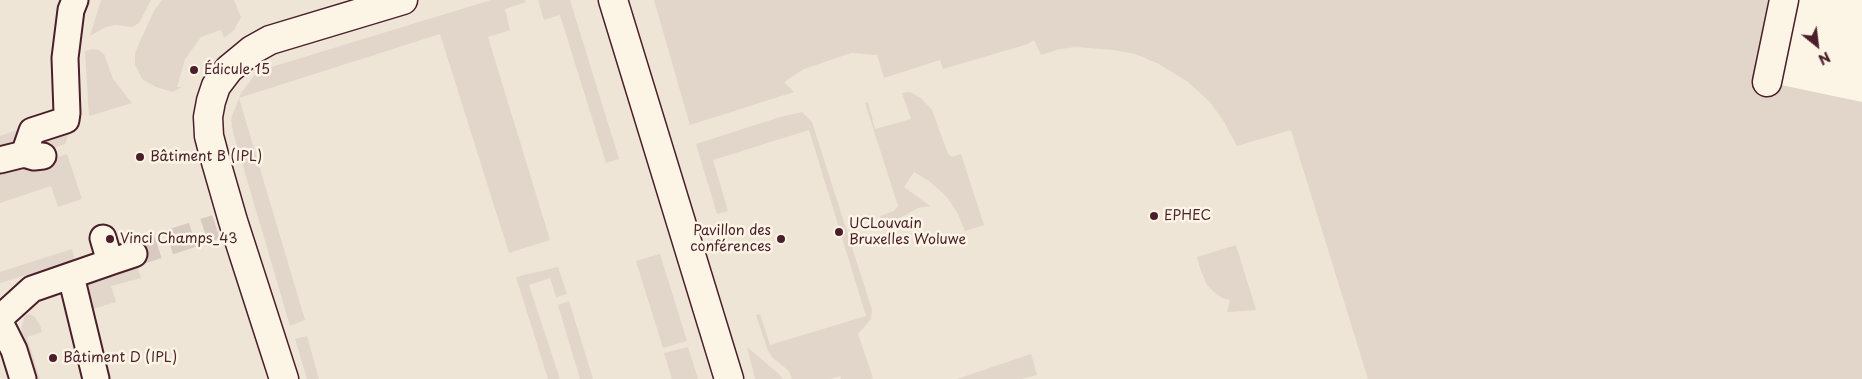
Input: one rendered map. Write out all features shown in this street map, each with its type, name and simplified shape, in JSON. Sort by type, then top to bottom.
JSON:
[{"type":"street","points":[[0,160],[33,155],[32,131],[66,120],[65,58],[71,10],[75,0]]},
{"type":"street","points":[[284,379],[225,224],[209,136],[208,117],[216,86],[229,69],[252,50],[270,40],[403,0]]},
{"type":"street","points":[[613,0],[729,379]]},
{"type":"street","points":[[1767,82],[1784,0]]},
{"type":"street","points":[[103,238],[110,262]]},
{"type":"street","points":[[0,318],[32,290],[134,254]]},
{"type":"street","points":[[71,276],[96,379]]},
{"type":"street","points":[[0,322],[14,350],[23,379]]},
{"type":"shaded area","name":"UCLouvain Bruxelles Woluwe","points":[[0,0],[1756,0],[1682,379],[0,379]]},
{"type":"shaded area","points":[[101,0],[151,0],[139,23],[132,27],[116,25],[106,27],[90,36]]},
{"type":"shaded area","points":[[162,0],[234,0],[241,17],[234,30],[224,38],[221,30],[201,37],[185,59],[177,87],[182,87],[173,92],[156,87],[142,79],[135,64],[135,53],[154,11]]},
{"type":"shaded area","points":[[491,0],[525,0],[526,2],[505,9],[510,30],[488,37],[550,240],[509,253],[440,34],[239,98],[254,76],[265,69]]},
{"type":"shaded area","points":[[538,0],[570,0],[619,159],[606,163],[560,15],[544,20]]},
{"type":"shaded area","points":[[654,0],[1781,0],[1767,82],[1862,102],[1862,379],[1368,379],[1291,130],[1237,146],[1223,120],[1209,101],[1188,82],[1159,64],[1135,54],[1076,47],[1060,49],[1041,55],[1034,40],[1028,44],[943,69],[940,60],[884,78],[877,55],[851,53],[804,69],[784,82],[794,92],[690,125]]},
{"type":"shaded area","points":[[99,50],[104,54],[113,79],[132,103],[89,116],[85,51]]},
{"type":"shaded area","points":[[910,92],[921,98],[932,110],[948,154],[952,157],[961,154],[984,225],[965,231],[958,214],[947,197],[929,181],[914,172],[904,187],[930,206],[918,208],[896,220],[883,231],[880,216],[894,211],[898,206],[865,103],[868,102],[875,129],[911,119],[902,93]]},
{"type":"shaded area","points":[[239,98],[305,320],[290,326],[233,132],[231,119]]},
{"type":"shaded area","points":[[802,112],[812,122],[872,310],[871,319],[858,334],[873,378],[871,379],[841,379],[840,376],[831,379],[792,379],[789,371],[773,358],[768,351],[756,315],[760,314],[770,345],[866,316],[809,130],[713,160],[728,211],[717,214],[696,144],[780,117]]},
{"type":"shaded area","points":[[76,124],[65,144],[44,151],[36,135]]},
{"type":"shaded area","points":[[27,127],[19,140],[0,155],[0,136]]},
{"type":"shaded area","points":[[67,154],[82,199],[58,207],[51,186],[0,203],[0,167],[30,167]]},
{"type":"shaded area","points":[[1236,245],[1256,310],[1227,312],[1230,300],[1222,298],[1207,285],[1200,268],[1197,257]]},
{"type":"shaded area","points":[[72,249],[75,260],[0,283],[0,272]]},
{"type":"shaded area","points":[[660,254],[687,341],[663,348],[636,261]]},
{"type":"shaded area","points":[[228,257],[234,264],[264,359],[261,360]]},
{"type":"shaded area","points":[[136,262],[141,278],[111,286],[116,302],[93,309],[86,290],[89,277]]},
{"type":"shaded area","points":[[558,267],[567,294],[556,297],[550,278],[529,285],[560,379],[548,379],[516,277]]},
{"type":"shaded area","points":[[569,301],[593,379],[580,379],[558,305]]},
{"type":"shaded area","points":[[29,314],[35,317],[42,332],[27,337],[40,379],[36,379],[23,342],[21,328],[25,316]]},
{"type":"shaded area","points":[[307,336],[319,379],[307,379],[295,339]]},
{"type":"shaded area","points":[[688,347],[698,379],[672,379],[664,353]]},
{"type":"shaded area","points":[[747,347],[779,374],[783,379],[755,379]]},
{"type":"shaded area","points":[[1031,354],[1037,375],[1021,379],[957,379]]},
{"type":"tunnel","points":[[134,254],[216,227]]},
{"type":"place","name":"Édicule 15","points":[[194,70]]},
{"type":"place","name":"Bâtiment B (IPL)","points":[[140,157]]},
{"type":"place","name":"EPHEC","points":[[1154,216]]},
{"type":"place","name":"UCLouvain Bruxelles Woluwe","points":[[839,232]]},
{"type":"place","name":"Vinci Champs_43","points":[[110,239]]},
{"type":"place","name":"Pavillon des conférences","points":[[781,239]]},
{"type":"place","name":"Bâtiment D (IPL)","points":[[53,358]]}]
